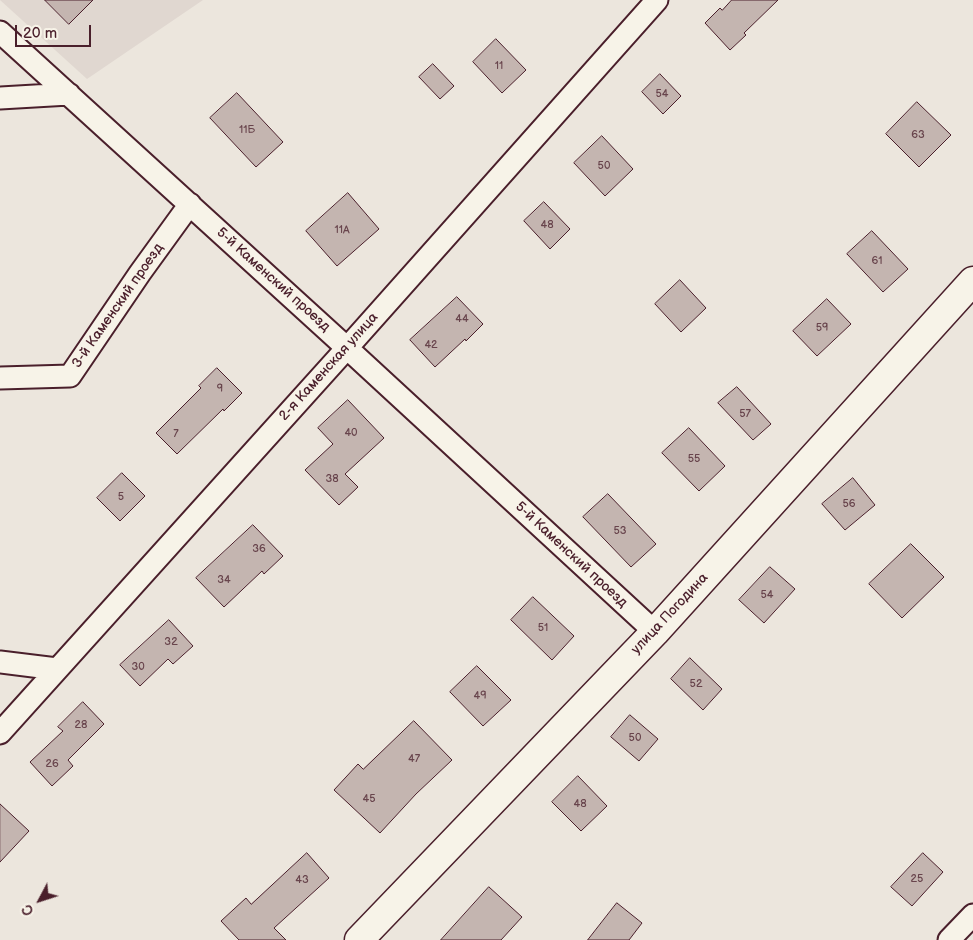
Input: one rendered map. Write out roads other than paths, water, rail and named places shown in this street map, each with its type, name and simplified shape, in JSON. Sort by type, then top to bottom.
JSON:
[{"type":"street","name":"2-я Каменская улица","points":[[0,733],[657,0]]},
{"type":"street","name":"5-й Каменский проезд","points":[[0,32],[190,204],[655,632]]},
{"type":"street","points":[[0,98],[68,94]]},
{"type":"street","name":"3-й Каменский проезд","points":[[0,378],[70,376],[140,273],[190,204]]},
{"type":"street","name":"улица Погодина","points":[[359,940],[655,632],[973,281]]},
{"type":"street","points":[[0,662],[57,669]]},
{"type":"street","points":[[949,940],[973,915]]}]
